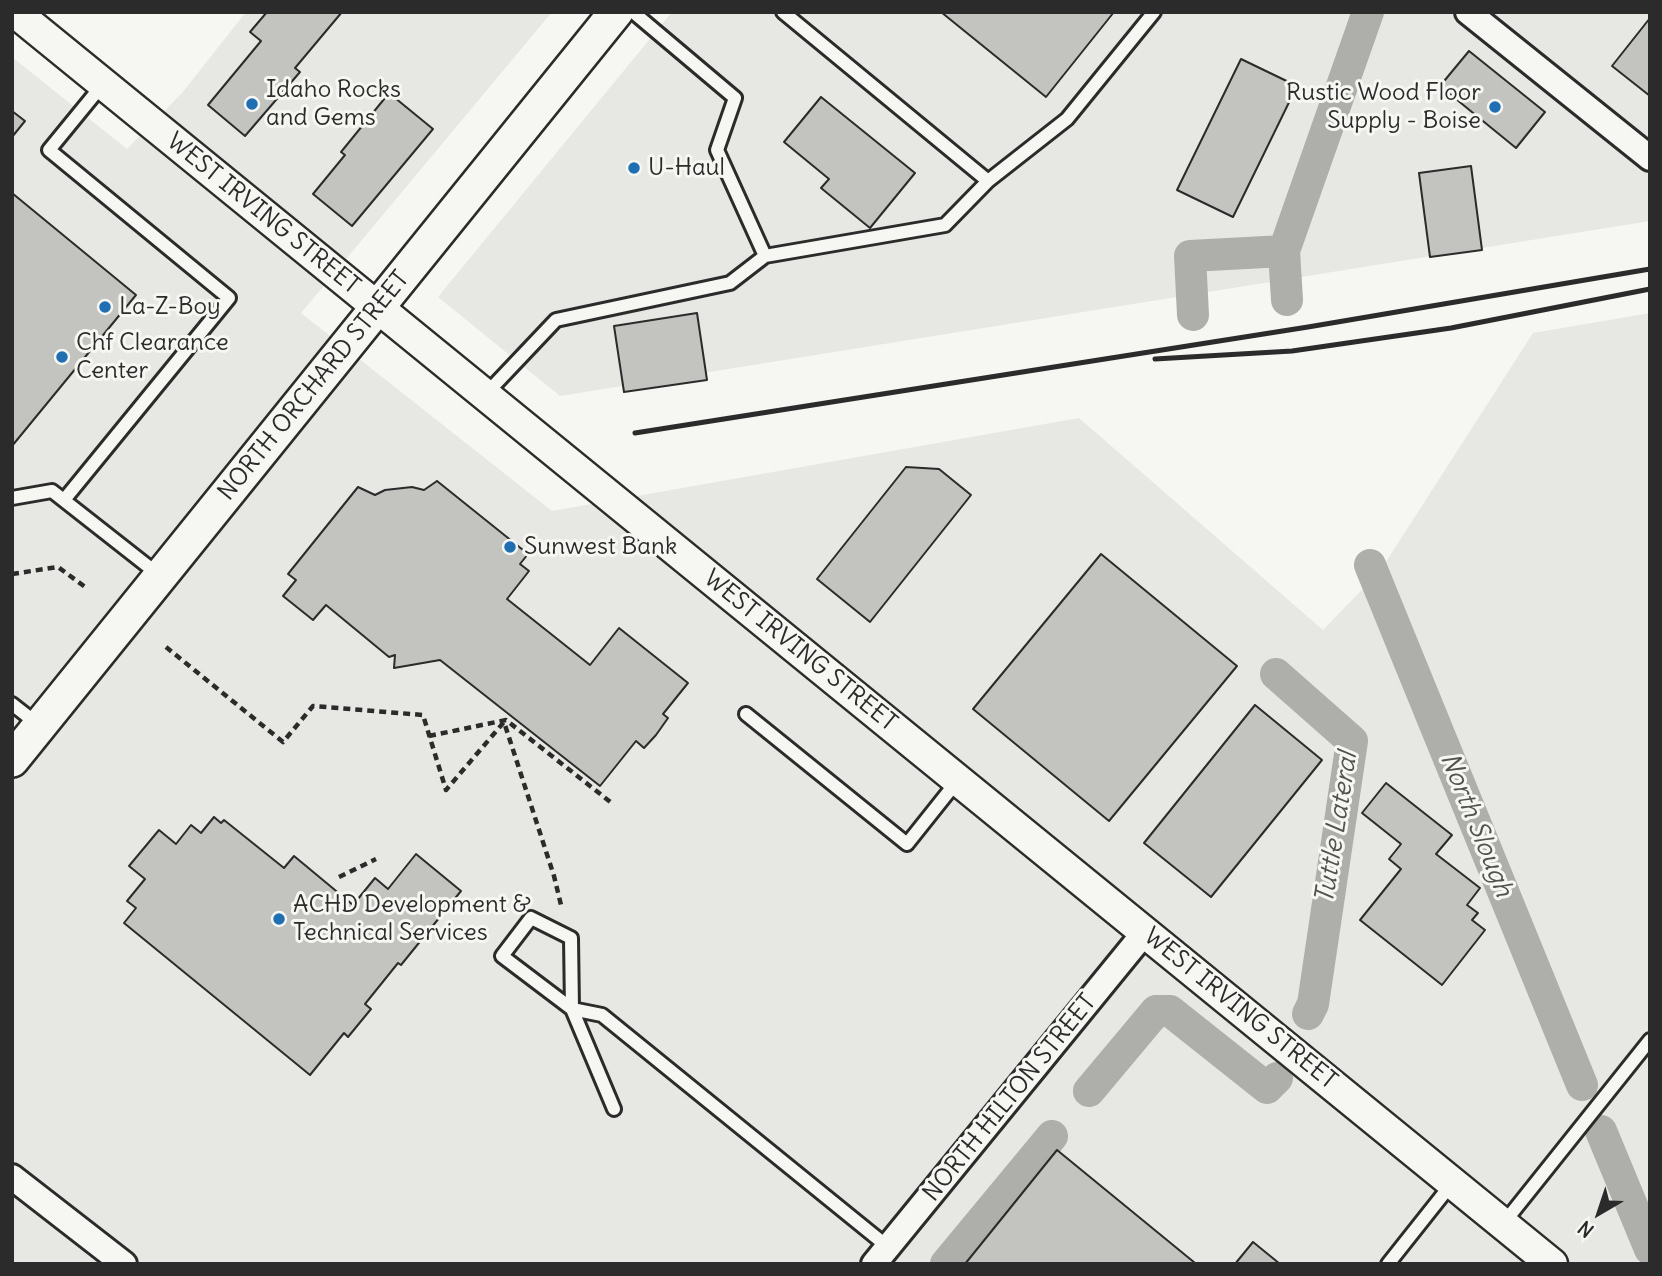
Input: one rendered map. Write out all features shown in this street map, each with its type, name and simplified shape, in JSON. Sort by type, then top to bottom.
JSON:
[{"type":"main road","name":"NORTH ORCHARD STREET","points":[[12,760],[616,12]]},
{"type":"street","name":"WEST IRVING STREET","points":[[15,12],[1552,1264]]},
{"type":"street","points":[[1468,12],[1650,158]]},
{"type":"street","name":"NORTH HILTON STREET","points":[[881,1255],[1145,932]]},
{"type":"street","points":[[12,1177],[124,1264]]},
{"type":"lane","points":[[633,12],[735,98],[717,150],[765,256]]},
{"type":"lane","points":[[783,12],[988,181]]},
{"type":"lane","points":[[485,395],[556,320],[730,283],[765,256],[945,225],[988,181],[1067,119],[1154,12]]},
{"type":"lane","points":[[64,500],[229,299],[49,150],[103,84]]},
{"type":"lane","points":[[12,498],[51,491],[162,577]]},
{"type":"lane","points":[[12,704],[40,726]]},
{"type":"lane","points":[[746,714],[907,844],[958,780]]},
{"type":"lane","points":[[614,1109],[572,1009],[571,938],[531,918],[502,956],[572,1009],[602,1015],[881,1255]]},
{"type":"lane","points":[[1503,1224],[1650,1040]]},
{"type":"lane","points":[[1388,1264],[1453,1182]]},
{"type":"path","points":[[12,574],[58,567],[88,589]]},
{"type":"path","points":[[166,647],[283,742],[313,706],[423,715],[446,790],[504,722]]},
{"type":"path","points":[[429,736],[506,720],[613,804]]},
{"type":"path","points":[[504,722],[561,905]]},
{"type":"path","points":[[338,877],[376,859]]},
{"type":"shaded area","points":[[246,12],[552,12],[301,313],[552,511],[1079,418],[1323,630],[1380,571],[1533,333],[1650,313],[1650,1264],[12,1264],[12,57],[127,149],[182,93]]},
{"type":"shaded area","points":[[672,12],[1650,12],[1650,221],[560,396],[438,297]]},
{"type":"building","points":[[267,12],[342,12],[295,68],[300,72],[245,136],[208,105],[261,41],[250,32]]},
{"type":"building","points":[[941,12],[1114,12],[1046,97]]},
{"type":"building","points":[[1650,18],[1650,96],[1612,66]]},
{"type":"building","points":[[1469,51],[1545,112],[1516,148],[1440,86]]},
{"type":"building","points":[[1241,59],[1297,86],[1233,217],[1177,190]]},
{"type":"building","points":[[389,93],[433,129],[352,226],[313,194],[345,155],[341,152]]},
{"type":"building","points":[[821,97],[915,173],[870,228],[821,188],[829,179],[784,142]]},
{"type":"building","points":[[12,111],[25,121],[12,137]]},
{"type":"building","points":[[1471,166],[1482,250],[1430,257],[1419,173]]},
{"type":"building","points":[[12,193],[136,295],[12,446]]},
{"type":"building","points":[[697,313],[707,380],[624,392],[614,326]]},
{"type":"building","points":[[906,467],[939,469],[971,495],[870,622],[817,579]]},
{"type":"building","points":[[437,481],[528,554],[520,564],[529,571],[507,599],[590,665],[619,628],[688,683],[663,714],[668,718],[656,735],[644,748],[636,741],[600,786],[440,660],[394,668],[395,655],[389,657],[326,605],[313,620],[283,596],[296,580],[288,574],[358,487],[375,495],[385,490],[412,487],[424,490]]},
{"type":"building","points":[[1101,554],[1237,666],[1109,821],[973,709]]},
{"type":"building","points":[[1255,705],[1322,760],[1211,897],[1144,843]]},
{"type":"building","points":[[1386,783],[1452,835],[1436,854],[1480,888],[1467,905],[1478,913],[1472,920],[1485,930],[1442,985],[1360,920],[1401,869],[1389,859],[1401,844],[1362,813]]},
{"type":"building","points":[[214,817],[221,823],[224,820],[284,868],[294,856],[353,905],[375,878],[388,889],[416,854],[461,891],[401,965],[398,963],[365,1004],[371,1009],[348,1037],[344,1033],[310,1075],[124,923],[136,908],[127,901],[145,879],[129,866],[159,830],[176,844],[191,825],[201,833]]},
{"type":"building","points":[[1057,1150],[1195,1263],[1195,1264],[965,1264]]},
{"type":"building","points":[[1253,1242],[1280,1264],[1235,1264]]},
{"type":"waterway","name":"North Slough","points":[[1287,300],[1284,251],[1368,12]]},
{"type":"waterway","name":"Tuttle Lateral","points":[[1193,315],[1190,256],[1284,251]]},
{"type":"waterway","name":"North Slough","points":[[1370,565],[1582,1085]]},
{"type":"waterway","name":"Tuttle Lateral","points":[[1276,674],[1352,741],[1313,1004],[1308,1014]]},
{"type":"waterway","name":"Tuttle Lateral","points":[[1089,1091],[1156,1011],[1170,1011],[1267,1088],[1277,1078]]},
{"type":"waterway","name":"North Slough","points":[[1601,1131],[1650,1249]]},
{"type":"waterway","name":"Tuttle Lateral","points":[[946,1264],[1052,1136]]},
{"type":"railway","points":[[635,433],[1308,327],[1650,269]]},
{"type":"railway","points":[[1155,359],[1292,351],[1451,328],[1650,289]]},
{"type":"place","name":"Idaho Rocks and Gems","points":[[252,104]]},
{"type":"place","name":"Rustic Wood Floor Supply - Boise","points":[[1495,107]]},
{"type":"place","name":"U-Haul","points":[[634,168]]},
{"type":"place","name":"La-Z-Boy","points":[[105,307]]},
{"type":"place","name":"Chf Clearance Center","points":[[62,357]]},
{"type":"place","name":"Sunwest Bank","points":[[510,547]]},
{"type":"place","name":"ACHD Development & Technical Services","points":[[279,919]]}]
